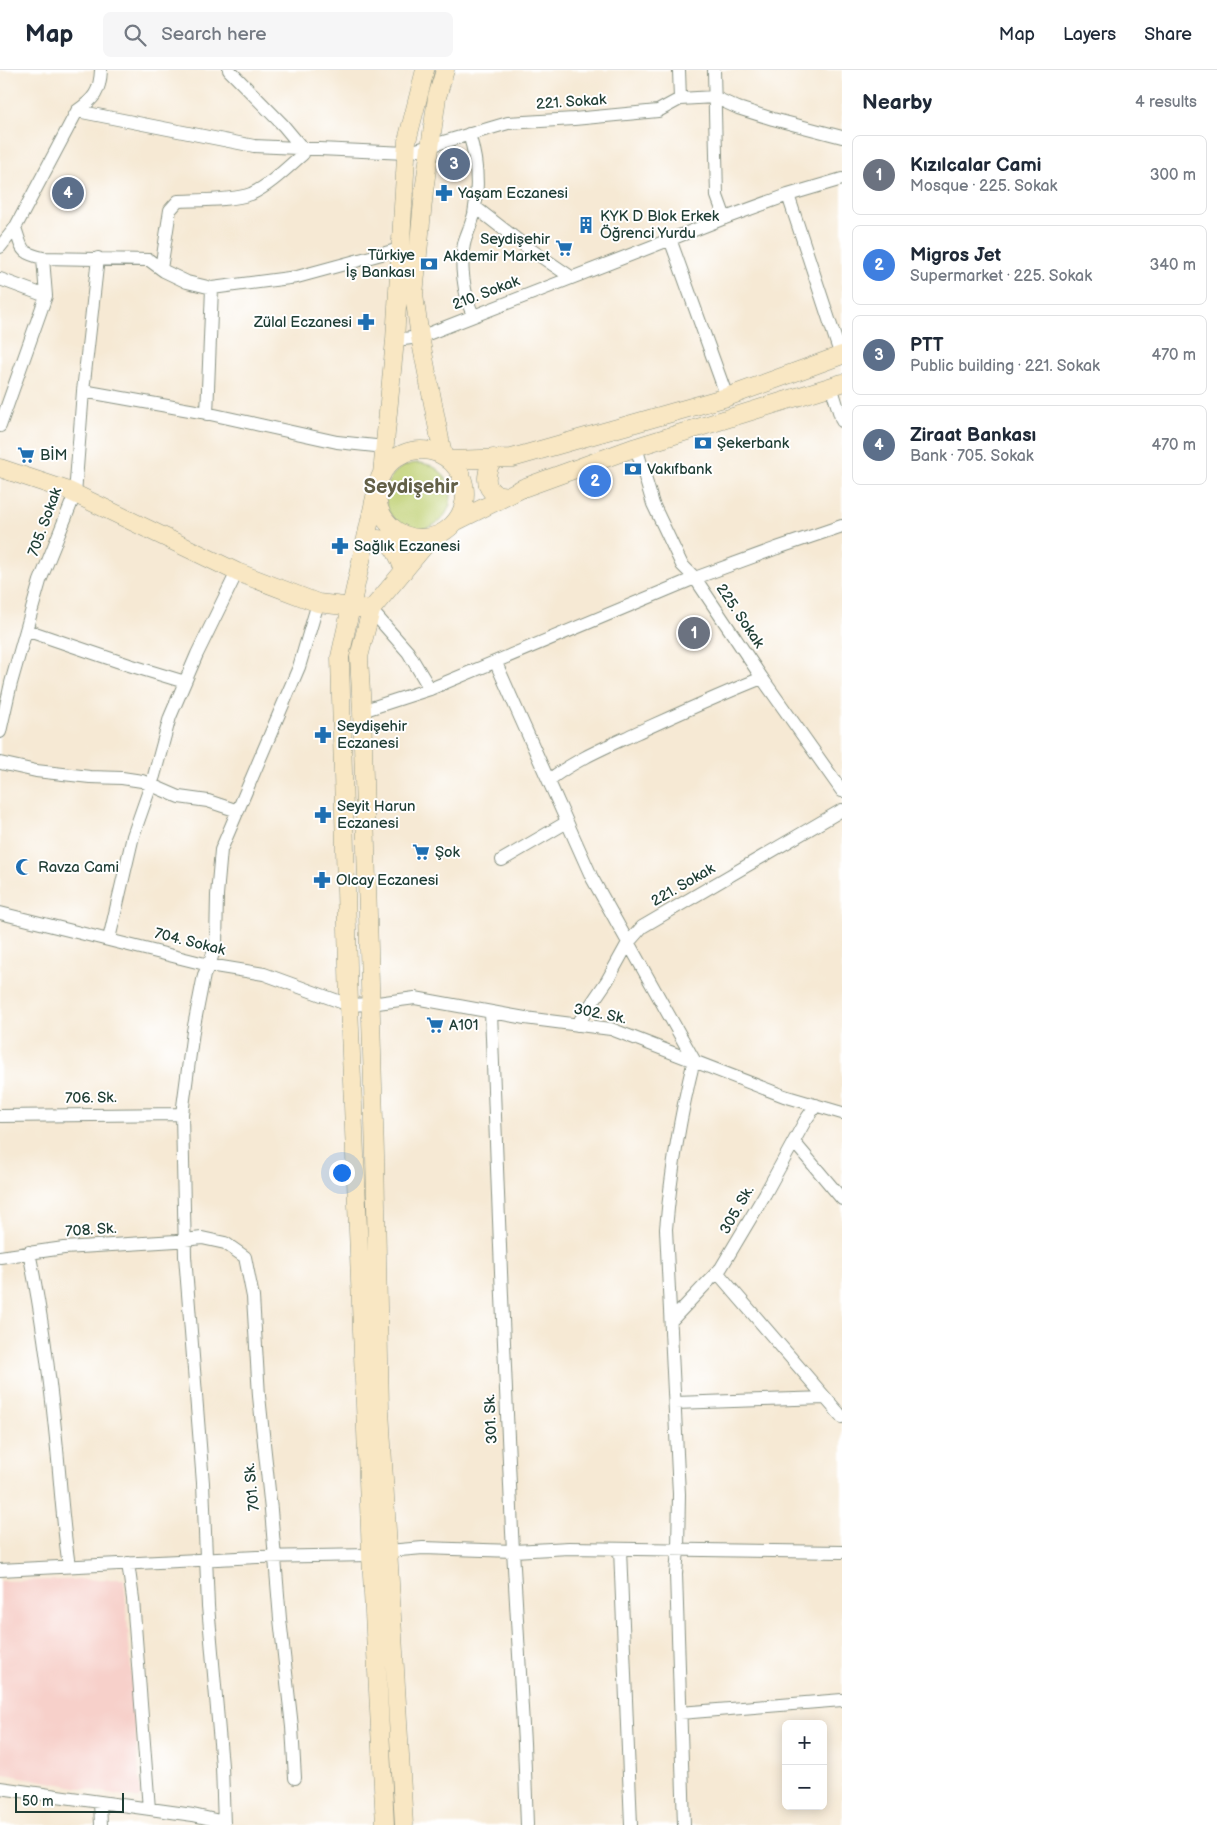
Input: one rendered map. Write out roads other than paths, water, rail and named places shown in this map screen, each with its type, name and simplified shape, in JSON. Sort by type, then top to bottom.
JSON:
[{"type":"main road","points":[[385,1825],[371,1555],[349,1005],[340,657],[385,447],[395,340],[407,141],[425,70]]},
{"type":"main road","points":[[445,70],[437,97],[430,147],[414,295],[420,337],[446,457],[458,470],[464,482],[465,496],[463,509],[457,521]]},
{"type":"main road","points":[[837,385],[636,447],[523,488],[457,521],[446,531],[432,537],[418,539],[404,535],[392,527],[383,516],[378,503],[379,481],[390,463],[401,454],[415,450],[429,450],[446,457],[512,458],[728,397],[842,356]]},
{"type":"main road","points":[[493,458],[487,470],[487,484],[494,492],[507,496]]},
{"type":"main road","points":[[0,468],[74,494],[237,572],[318,603],[371,610]]},
{"type":"main road","points":[[404,1825],[380,1410],[375,1155],[359,657],[371,610],[432,537]]},
{"type":"main road","points":[[365,542],[378,538],[386,540],[398,556],[404,571]]},
{"type":"street","points":[[0,247],[15,228],[77,111],[92,101],[101,81],[102,70]]},
{"type":"street","points":[[161,269],[170,210],[178,201],[251,194],[274,178],[302,154],[303,149],[283,125],[229,70]]},
{"type":"street","points":[[679,70],[680,99]]},
{"type":"street","points":[[714,70],[717,196],[725,218]]},
{"type":"street","points":[[714,97],[738,108],[842,138]]},
{"type":"street","name":"221. Sokak","points":[[77,111],[254,146],[406,153],[508,123],[658,111],[680,99],[714,97]]},
{"type":"street","points":[[469,134],[476,162],[474,214],[464,242],[463,274],[467,302],[473,316]]},
{"type":"street","name":"210. Sokak","points":[[395,340],[420,337],[725,218],[788,195],[842,179]]},
{"type":"street","points":[[788,195],[842,356]]},
{"type":"street","points":[[474,207],[571,278]]},
{"type":"street","points":[[15,228],[26,254],[43,258],[149,260],[161,269],[187,282],[212,288],[298,277],[400,250]]},
{"type":"street","points":[[670,239],[728,397]]},
{"type":"street","points":[[0,426],[46,296],[43,258]]},
{"type":"street","name":"705. Sokak","points":[[0,732],[11,682],[40,580],[74,494],[98,258]]},
{"type":"street","points":[[0,279],[46,296]]},
{"type":"street","points":[[207,414],[212,288]]},
{"type":"street","points":[[837,385],[842,421]]},
{"type":"street","points":[[83,391],[207,414],[337,442],[385,447]]},
{"type":"street","name":"225. Sokak","points":[[636,447],[654,504],[682,565],[696,578],[762,678],[842,790]]},
{"type":"street","points":[[362,711],[430,689],[696,578],[842,526]]},
{"type":"street","points":[[109,939],[132,836],[151,785],[170,717],[237,572]]},
{"type":"street","points":[[0,1788],[193,1815],[224,1824],[222,1766],[208,1606],[203,1483],[185,1239],[182,1114],[193,1031],[204,975],[210,965],[216,945],[217,895],[221,850],[299,667],[318,603]]},
{"type":"street","points":[[371,610],[408,652],[430,689]]},
{"type":"street","points":[[26,630],[185,682]]},
{"type":"street","points":[[495,663],[592,878],[694,1060],[684,1097],[670,1186],[666,1229],[679,1494],[676,1574],[684,1825]]},
{"type":"street","points":[[495,663],[562,826],[603,912],[617,935],[628,943]]},
{"type":"street","points":[[549,780],[567,767],[608,746],[719,695],[762,678]]},
{"type":"street","points":[[0,763],[36,771],[90,777],[122,778],[151,785],[179,797],[208,801],[238,811]]},
{"type":"street","name":"221. Sokak","points":[[577,1025],[607,981],[628,943],[642,928],[842,810]]},
{"type":"street","points":[[502,860],[562,826]]},
{"type":"street","name":"704. Sokak","points":[[0,912],[210,965],[264,974],[349,1005],[370,1004]]},
{"type":"street","name":"302. Sk.","points":[[370,1004],[415,998],[492,1012],[611,1029],[784,1096],[842,1113]]},
{"type":"street","name":"301. Sk.","points":[[492,1012],[501,1282],[527,1825]]},
{"type":"street","name":"305. Sk.","points":[[671,1320],[718,1272],[816,1106]]},
{"type":"street","name":"706. Sk.","points":[[0,1116],[182,1114]]},
{"type":"street","points":[[794,1142],[842,1199]]},
{"type":"street","name":"701. Sk.","points":[[185,1239],[202,1238],[225,1243],[245,1257],[253,1298],[259,1396],[296,1778]]},
{"type":"street","name":"708. Sk.","points":[[0,1257],[64,1248],[185,1239]]},
{"type":"street","points":[[29,1252],[35,1281],[55,1429],[64,1535],[69,1566]]},
{"type":"street","points":[[718,1272],[842,1417]]},
{"type":"street","points":[[675,1404],[826,1398]]},
{"type":"street","points":[[0,1570],[274,1557],[371,1555],[388,1551],[424,1548],[514,1551],[569,1548],[842,1552]]},
{"type":"street","points":[[620,1549],[631,1825]]},
{"type":"street","points":[[128,1563],[133,1599],[149,1809]]},
{"type":"street","points":[[680,1713],[842,1700]]},
{"type":"street","points":[[100,1802],[101,1825]]},
{"type":"place","name":"PTT","points":[[454,164]]},
{"type":"place","name":"Ziraat Bankası","points":[[68,193]]},
{"type":"place","name":"Yaşam Eczanesi","points":[[444,193]]},
{"type":"place","name":"KYK D Blok Erkek Öğrenci Yurdu","points":[[586,225]]},
{"type":"place","name":"Seydişehir Akdemir Market","points":[[564,248]]},
{"type":"place","name":"Türkiye İş Bankası","points":[[429,264]]},
{"type":"place","name":"Zülal Eczanesi","points":[[366,322]]},
{"type":"place","name":"Şekerbank","points":[[703,443]]},
{"type":"place","name":"BİM","points":[[26,455]]},
{"type":"place","name":"Vakıfbank","points":[[633,469]]},
{"type":"place","name":"Migros Jet","points":[[595,481]]},
{"type":"place","name":"Sağlık Eczanesi","points":[[340,546]]},
{"type":"place","name":"Kızılcalar Cami","points":[[694,633]]},
{"type":"place","name":"Seydişehir Eczanesi","points":[[323,735]]},
{"type":"place","name":"Seyit Harun Eczanesi","points":[[323,815]]},
{"type":"place","name":"Şok","points":[[421,852]]},
{"type":"place","name":"Ravza Cami","points":[[24,867]]},
{"type":"place","name":"Olcay Eczanesi","points":[[322,880]]},
{"type":"place","name":"A101","points":[[435,1025]]},
{"type":"district","name":"Seydişehir","points":[[411,487]]}]
